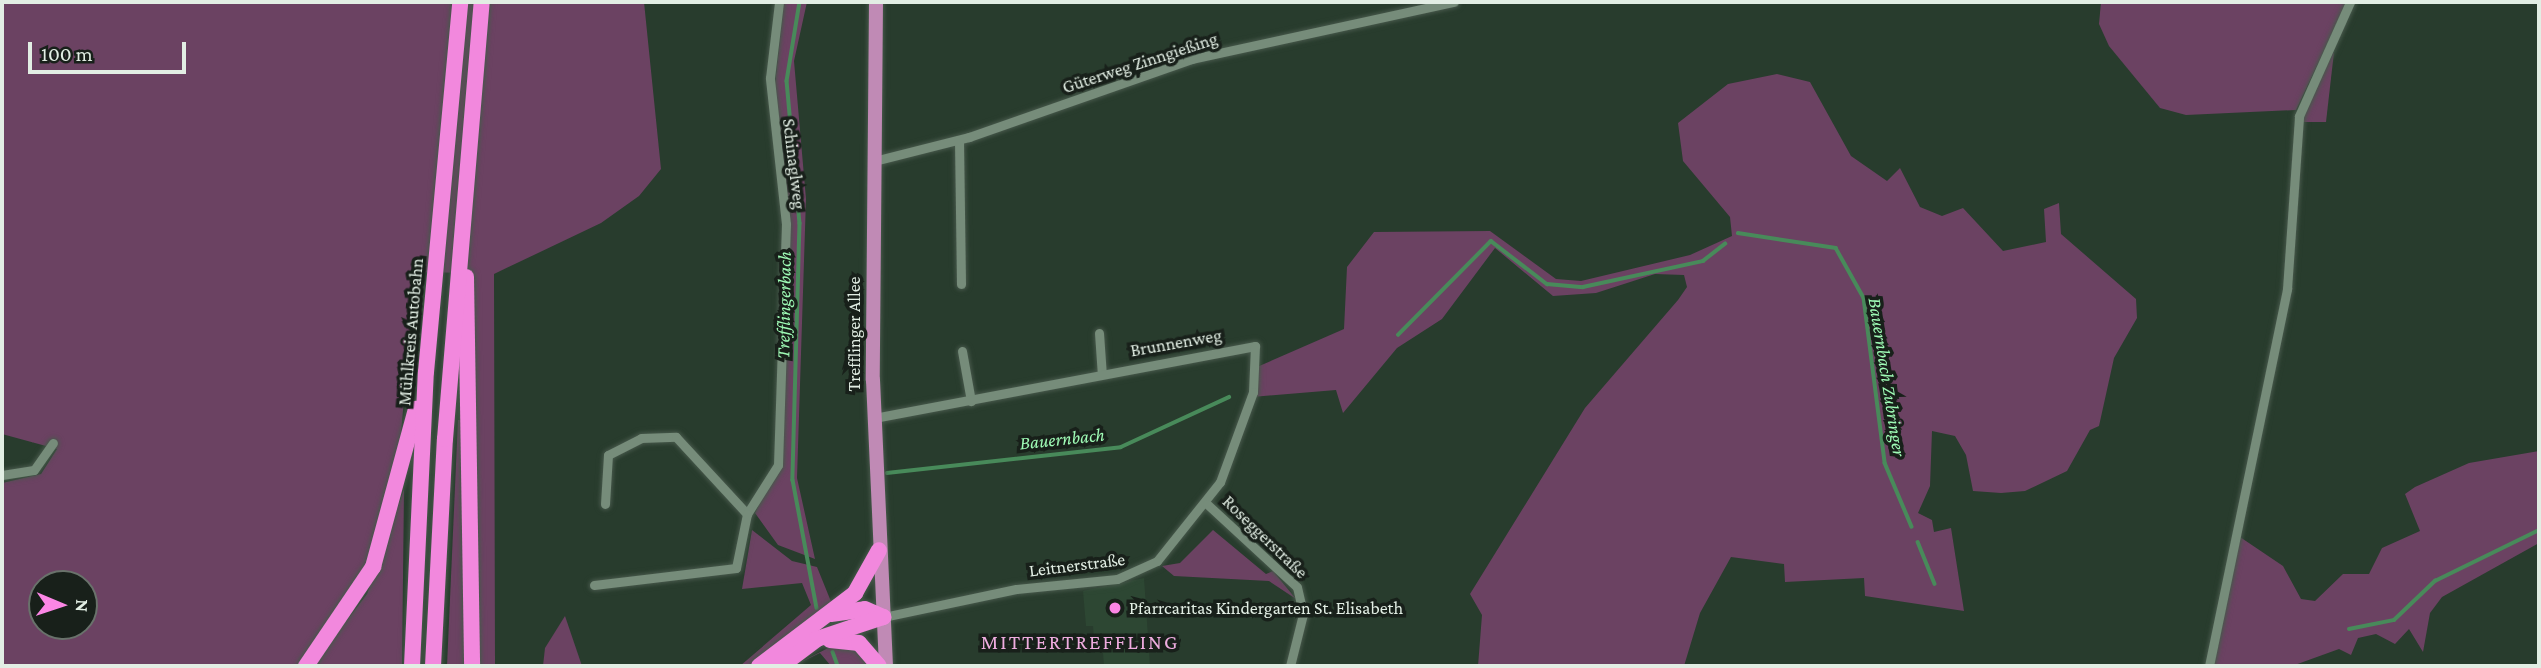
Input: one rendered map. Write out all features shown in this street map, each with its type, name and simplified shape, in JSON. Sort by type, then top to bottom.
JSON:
[{"type":"highway","name":"Mühlkreis Autobahn","points":[[412,666],[426,372],[460,2]]},
{"type":"highway","points":[[433,666],[462,223],[482,2]]},
{"type":"highway","points":[[462,223],[472,666]]},
{"type":"highway","points":[[306,666],[373,567],[426,372]]},
{"type":"highway","points":[[759,666],[855,593],[879,550]]},
{"type":"highway","points":[[829,615],[865,609],[883,617]]},
{"type":"highway","points":[[781,666],[804,649],[883,617]]},
{"type":"highway","points":[[804,649],[852,640],[879,666]]},
{"type":"main road","name":"Trefflinger Allee","points":[[876,2],[874,418],[886,666]]},
{"type":"street","name":"Schinaglweg","points":[[747,514],[773,478],[780,449],[786,224],[770,78],[779,2]]},
{"type":"street","name":"Güterweg Zinngießing","points":[[877,161],[959,140],[1192,60],[1454,2]]},
{"type":"street","points":[[2209,666],[2287,289],[2299,116],[2350,2]]},
{"type":"street","points":[[959,140],[961,284]]},
{"type":"street","points":[[1099,333],[1102,372]]},
{"type":"street","name":"Brunnenweg","points":[[874,418],[971,401],[1102,372],[1255,346]]},
{"type":"street","name":"Leitnerstraße","points":[[883,617],[992,593],[1130,576],[1157,561],[1207,504],[1253,392],[1255,346]]},
{"type":"street","points":[[961,351],[971,401]]},
{"type":"street","points":[[594,585],[736,568],[747,514],[668,434],[627,442],[608,455],[605,504]]},
{"type":"street","points":[[2,475],[34,470],[53,443]]},
{"type":"street","name":"Roseggerstraße","points":[[1207,504],[1300,593],[1301,633],[1290,666]]},
{"type":"shaded area","points":[[2,2],[644,2],[661,169],[639,196],[601,223],[494,274],[495,666],[478,666],[473,273],[415,272],[400,445],[366,570],[298,666],[2,666],[2,483],[41,474],[57,449],[2,434]]},
{"type":"shaded area","points":[[784,2],[807,2],[794,61],[806,199],[797,478],[815,559],[778,545],[755,513],[783,453],[789,236],[774,93]]},
{"type":"shaded area","points":[[2101,2],[2347,2],[2296,110],[2186,115],[2160,108],[2109,46],[2099,24]]},
{"type":"shaded area","points":[[2334,52],[2326,122],[2303,122],[2309,98]]},
{"type":"shaded area","points":[[1777,74],[1810,82],[1851,156],[1887,181],[1900,168],[1920,207],[1942,216],[1963,208],[2003,251],[2046,242],[2044,209],[2059,203],[2061,234],[2136,299],[2137,318],[2114,358],[2099,426],[2090,430],[2067,471],[2025,491],[2001,493],[1973,491],[1966,455],[1955,436],[1932,431],[1930,486],[1918,513],[1932,520],[1934,532],[1951,528],[1964,611],[1865,596],[1864,578],[1785,582],[1784,564],[1731,557],[1700,613],[1684,666],[1478,666],[1482,615],[1470,594],[1585,408],[1687,287],[1684,275],[1655,274],[1596,293],[1553,296],[1495,248],[1442,319],[1397,348],[1343,413],[1336,390],[1252,397],[1257,367],[1344,329],[1347,267],[1374,232],[1490,231],[1556,279],[1581,281],[1690,255],[1732,236],[1730,217],[1683,161],[1678,123],[1728,84]]},
{"type":"shaded area","points":[[458,420],[463,420],[468,666],[447,666]]},
{"type":"shaded area","points":[[2539,451],[2539,543],[2442,597],[2430,613],[2423,652],[2409,629],[2395,644],[2376,634],[2358,638],[2351,655],[2339,649],[2292,666],[2214,666],[2240,537],[2283,566],[2301,599],[2315,601],[2343,574],[2369,574],[2382,548],[2420,531],[2405,494],[2415,487],[2469,463]]},
{"type":"shaded area","points":[[404,489],[402,666],[312,666],[367,594]]},
{"type":"shaded area","points":[[752,530],[792,561],[817,567],[832,604],[753,666],[740,666],[811,605],[802,583],[742,589]]},
{"type":"shaded area","points":[[1213,530],[1266,574],[1273,571],[1296,599],[1269,581],[1174,576],[1162,566],[1180,563]]},
{"type":"shaded area","name":"Pfarrcaritas Kindergarten St. Elisabeth","points":[[1144,578],[1150,666],[1104,666],[1103,653],[1095,653],[1093,626],[1086,626],[1083,591]]},
{"type":"shaded area","points":[[565,616],[582,666],[543,666],[545,648]]},
{"type":"shaded area","points":[[834,645],[850,645],[873,666],[831,666],[820,653],[793,666]]},
{"type":"waterway","name":"Trefflingerbach","points":[[800,2],[787,81],[800,223],[793,480],[817,608]]},
{"type":"waterway","name":"Bauernbach Zubringer","points":[[1738,233],[1836,248],[1864,298],[1885,463],[1912,527]]},
{"type":"waterway","name":"Bauernbach Zubringer","points":[[1398,335],[1491,241],[1547,284],[1583,287],[1703,261],[1725,244]]},
{"type":"waterway","name":"Bauernbach","points":[[887,473],[1121,447],[1229,397]]},
{"type":"waterway","name":"Bauernbach Zubringer","points":[[2349,629],[2394,620],[2435,581],[2539,530]]},
{"type":"waterway","name":"Bauernbach Zubringer","points":[[1918,542],[1935,584]]},
{"type":"waterway","name":"Trefflingerbach","points":[[833,652],[838,666]]},
{"type":"place","name":"Pfarrcaritas Kindergarten St. Elisabeth","points":[[1115,608]]},
{"type":"district","name":"MITTERTREFFLING","points":[[1080,642]]}]
